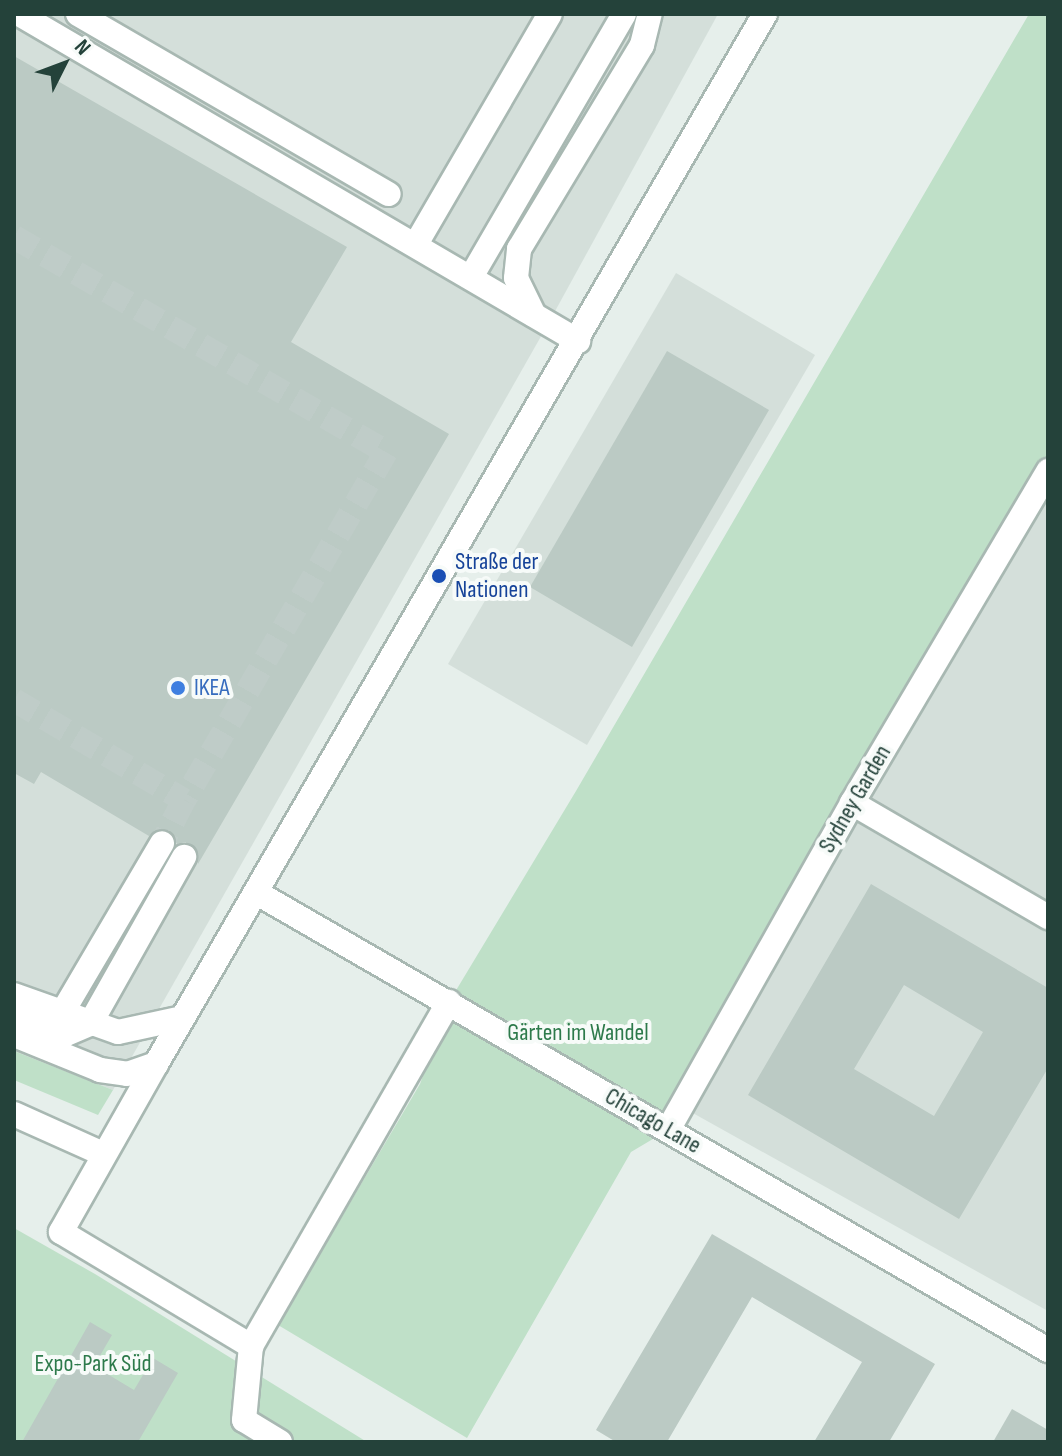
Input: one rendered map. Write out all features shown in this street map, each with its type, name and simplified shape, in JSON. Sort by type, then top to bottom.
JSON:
[{"type":"street","points":[[19,14],[578,341]]},
{"type":"street","points":[[78,14],[389,194]]},
{"type":"street","points":[[416,244],[550,14]]},
{"type":"street","points":[[471,277],[624,14]]},
{"type":"street","points":[[534,315],[516,278],[519,249],[642,45],[650,14]]},
{"type":"street","points":[[251,1346],[61,1232],[103,1154],[578,341],[765,14]]},
{"type":"street","name":"Sydney Garden","points":[[668,1130],[852,803],[1048,471]]},
{"type":"street","points":[[852,803],[1048,917]]},
{"type":"street","points":[[21,1026],[62,1013],[162,843]]},
{"type":"street","points":[[21,1026],[64,1035],[90,1024],[184,857]]},
{"type":"street","name":"Chicago Lane","points":[[257,893],[1048,1350]]},
{"type":"street","points":[[14,995],[118,1032],[182,1018]]},
{"type":"street","points":[[280,1442],[244,1420],[251,1346],[449,1002]]},
{"type":"street","points":[[21,1026],[100,1070],[127,1074],[156,1064]]},
{"type":"street","points":[[14,1114],[103,1154]]},
{"type":"shaded area","name":"IKEA","points":[[14,14],[718,14],[548,324],[113,1090],[14,1051]]},
{"type":"shaded area","points":[[676,273],[815,355],[587,745],[448,664]]},
{"type":"shaded area","points":[[1048,471],[1048,1311],[682,1107]]},
{"type":"green space","name":"Gärten im Wandel","points":[[1029,14],[1048,14],[1048,471],[668,1130],[631,1152],[467,1438],[278,1325],[420,1084],[449,1002],[576,791]]},
{"type":"green space","points":[[14,1051],[113,1090],[98,1115],[14,1080]]},
{"type":"green space","name":"Expo-Park Süd","points":[[14,1228],[95,1274],[367,1442],[14,1442]]},
{"type":"building","points":[[14,56],[347,247],[291,342],[449,434],[198,864],[196,849],[185,842],[177,844],[169,830],[155,830],[149,836],[41,772],[34,784],[14,773]]},
{"type":"building","points":[[667,351],[769,410],[632,647],[530,587]]},
{"type":"building","points":[[871,884],[1048,988],[1048,1068],[959,1219],[748,1095]],"holes":[[[904,985],[983,1032],[934,1116],[854,1069]]]},
{"type":"building","points":[[712,1234],[935,1364],[889,1442],[814,1442],[862,1362],[752,1297],[667,1442],[616,1442],[596,1430]]},
{"type":"building","points":[[90,1322],[112,1335],[94,1366],[134,1390],[153,1358],[178,1373],[138,1442],[22,1442]]},
{"type":"building","points":[[1012,1409],[1048,1430],[1048,1442],[993,1442]]},
{"type":"tunnel","points":[[14,237],[386,452],[184,800]]},
{"type":"tunnel","points":[[14,700],[184,800],[162,843]]},
{"type":"place","name":"Straße der Nationen","points":[[439,576]]},
{"type":"place","name":"IKEA","points":[[178,688]]}]
